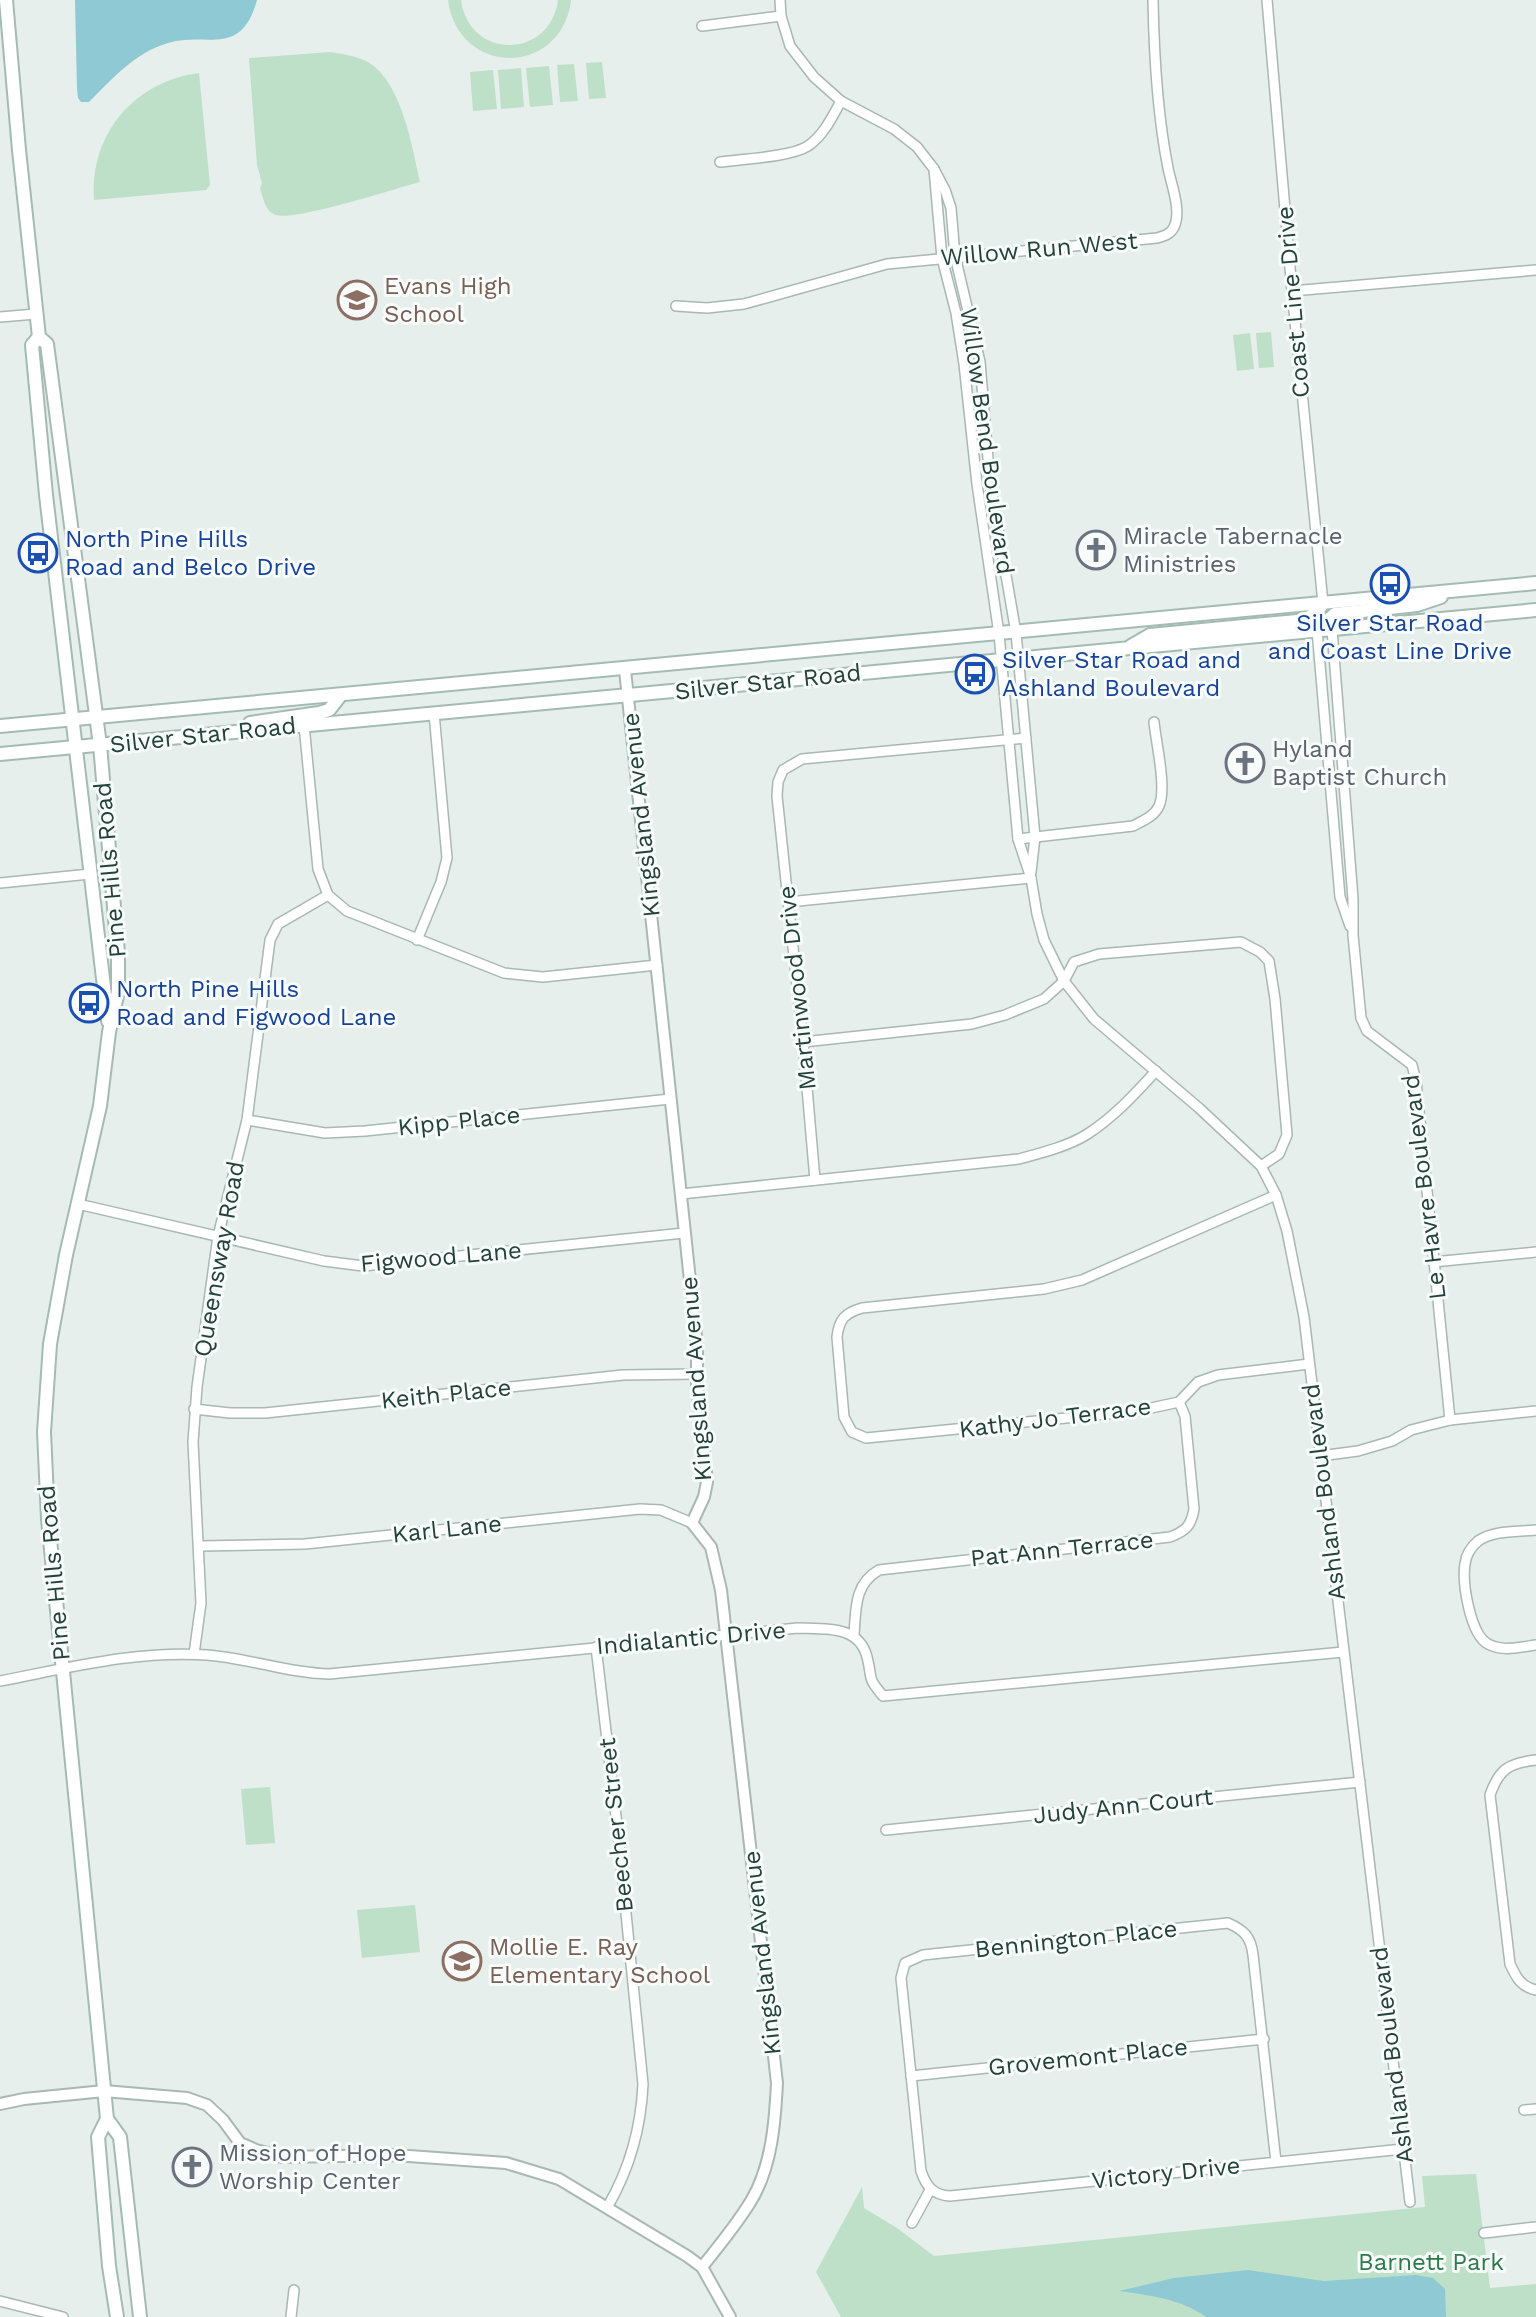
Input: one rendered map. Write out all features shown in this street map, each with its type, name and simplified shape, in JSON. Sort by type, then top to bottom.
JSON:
[{"type":"main road","name":"Pine Hills Road","points":[[6,0],[4,27],[36,314],[39,337],[47,344],[100,745],[118,953],[118,991],[109,1031],[100,1105],[66,1255],[50,1344],[44,1432],[48,1520],[107,2119],[120,2137],[140,2317]]},
{"type":"main road","name":"Pine Hills Road","points":[[39,337],[32,345],[35,385],[109,1031]]},
{"type":"main road","name":"Silver Star Road","points":[[0,726],[625,670],[1536,583]]},
{"type":"main road","points":[[1317,630],[1335,614],[1417,605],[1465,590]]},
{"type":"main road","points":[[1463,617],[1536,602]]},
{"type":"main road","points":[[1127,648],[1150,635],[1297,621],[1310,618],[1318,612],[1323,603]]},
{"type":"main road","name":"Silver Star Road","points":[[0,754],[1536,610]]},
{"type":"main road","points":[[178,738],[319,713],[329,709],[340,696]]},
{"type":"main road","name":"Pine Hills Road","points":[[107,2119],[98,2137],[109,2266],[117,2317]]},
{"type":"street","name":"Willow Bend Boulevard","points":[[780,0],[781,16],[790,46],[814,78],[841,101],[894,129],[917,147],[934,169],[945,190],[951,208],[955,256],[980,362],[990,483],[1016,633]]},
{"type":"street","name":"Willow Run West","points":[[676,306],[707,308],[744,304],[887,264],[1168,235],[1175,226],[1176,211],[1162,139],[1154,48],[1153,0]]},
{"type":"street","name":"Coast Line Drive","points":[[1267,0],[1323,603]]},
{"type":"street","points":[[702,26],[781,16]]},
{"type":"street","points":[[720,162],[794,152],[809,146],[827,128],[841,101]]},
{"type":"street","name":"Willow Bend Boulevard","points":[[934,169],[942,258],[956,313],[964,364],[976,484],[999,634]]},
{"type":"street","points":[[1292,291],[1536,270]]},
{"type":"street","points":[[0,317],[36,314]]},
{"type":"street","name":"Le Havre Boulevard","points":[[1332,629],[1361,1018],[1367,1031],[1405,1058],[1412,1065],[1414,1073],[1450,1420]]},
{"type":"street","name":"Le Havre Boulevard","points":[[1317,630],[1340,897],[1353,935]]},
{"type":"street","name":"Ashland Boulevard","points":[[1016,633],[1035,837],[1031,878]]},
{"type":"street","name":"Ashland Boulevard","points":[[999,634],[1018,839],[1031,878],[1044,940],[1064,981],[1094,1019],[1199,1108],[1261,1166],[1276,1195],[1295,1266],[1410,2202]]},
{"type":"street","name":"Kingsland Avenue","points":[[625,670],[681,1194],[707,1482],[701,1506],[692,1523],[708,1542],[715,1558],[727,1634],[777,2083],[775,2122],[766,2162],[752,2199],[702,2267]]},
{"type":"street","points":[[417,940],[441,882],[447,859],[434,713]]},
{"type":"street","points":[[1018,839],[1133,825],[1149,818],[1159,806],[1162,790],[1154,722]]},
{"type":"street","points":[[304,725],[318,869],[328,895],[339,906],[356,917],[485,967],[524,976],[543,977],[657,965]]},
{"type":"street","points":[[1008,740],[1026,738]]},
{"type":"street","name":"Martinwood Drive","points":[[815,1180],[778,796],[778,782],[783,769],[802,759],[1008,740]]},
{"type":"street","points":[[0,883],[90,874]]},
{"type":"street","points":[[788,902],[1031,878]]},
{"type":"street","name":"Queensway Road","points":[[194,1654],[201,1603],[193,1442],[194,1409],[218,1236],[247,1120],[272,933],[283,920],[328,895]]},
{"type":"street","points":[[803,1042],[972,1024],[1005,1015],[1044,999],[1064,981],[1074,961],[1099,954],[1241,942],[1261,952],[1269,961],[1275,999],[1287,1135],[1279,1154],[1261,1166]]},
{"type":"street","points":[[681,1194],[1019,1159],[1053,1150],[1086,1135],[1130,1100],[1156,1071]]},
{"type":"street","name":"Kipp Place","points":[[247,1120],[325,1133],[670,1099]]},
{"type":"street","name":"Kathy Jo Terrace","points":[[1276,1195],[1082,1280],[1044,1289],[862,1308],[847,1312],[838,1324],[836,1337],[844,1417],[852,1432],[866,1438],[1137,1411],[1179,1402],[1198,1382],[1218,1376],[1309,1364]]},
{"type":"street","name":"Figwood Lane","points":[[78,1203],[324,1261],[363,1266],[684,1233]]},
{"type":"street","points":[[1433,1262],[1536,1252]]},
{"type":"street","name":"Keith Place","points":[[194,1409],[265,1413],[623,1375],[697,1374]]},
{"type":"street","name":"Pat Ann Terrace","points":[[855,1635],[857,1596],[868,1576],[879,1570],[1170,1537],[1185,1532],[1192,1522],[1194,1509],[1185,1416],[1179,1402]]},
{"type":"street","points":[[1320,1456],[1358,1451],[1392,1441],[1411,1430],[1450,1420],[1536,1411]]},
{"type":"street","name":"Karl Lane","points":[[200,1546],[305,1544],[640,1509],[661,1510],[692,1523]]},
{"type":"street","points":[[1536,1530],[1493,1534],[1469,1549],[1464,1565],[1471,1619],[1485,1643],[1500,1649],[1536,1645]]},
{"type":"street","name":"Indialantic Drive","points":[[0,1681],[142,1655],[194,1654],[300,1672],[329,1674],[798,1628],[837,1630],[855,1635]]},
{"type":"street","points":[[855,1635],[868,1659],[869,1681],[883,1696],[1343,1652]]},
{"type":"street","name":"Beecher Street","points":[[596,1647],[643,2084],[636,2140],[622,2180],[608,2206]]},
{"type":"street","points":[[1536,1760],[1507,1767],[1496,1778],[1490,1795],[1510,1964],[1516,1978],[1526,1988],[1536,1990]]},
{"type":"street","name":"Judy Ann Court","points":[[886,1830],[1360,1782]]},
{"type":"street","name":"Bennington Place","points":[[911,2076],[901,1978],[905,1964],[923,1955],[1228,1923],[1244,1930],[1252,1944],[1264,2039]]},
{"type":"street","points":[[1264,2039],[1276,2162]]},
{"type":"street","name":"Grovemont Place","points":[[911,2076],[1264,2039]]},
{"type":"street","points":[[911,2076],[921,2171],[930,2190],[912,2223]]},
{"type":"street","points":[[0,2104],[104,2091],[187,2098],[207,2105],[223,2120],[240,2143],[282,2157],[395,2155],[506,2163],[559,2179],[608,2206],[702,2267],[730,2317]]},
{"type":"street","points":[[1524,2110],[1536,2109]]},
{"type":"street","name":"Victory Drive","points":[[930,2190],[950,2196],[1403,2149]]},
{"type":"street","points":[[1484,2233],[1536,2227]]},
{"type":"street","points":[[291,2317],[294,2290]]},
{"type":"street","points":[[0,2301],[63,2317]]},
{"type":"green space","points":[[448,0],[461,0],[467,20],[478,34],[493,42],[510,45],[526,42],[541,34],[552,20],[558,0],[571,2],[563,27],[548,44],[529,55],[509,58],[488,54],[470,43],[456,25]]},
{"type":"green space","points":[[330,52],[368,62],[380,71],[389,84],[404,116],[420,182],[323,209],[287,216],[276,215],[267,208],[260,188],[262,183],[257,165],[249,58]]},
{"type":"green space","points":[[602,62],[606,98],[589,99],[586,63]]},
{"type":"green space","points":[[574,64],[578,101],[560,102],[557,65]]},
{"type":"green space","points":[[549,66],[553,105],[530,107],[526,68]]},
{"type":"green space","points":[[521,68],[524,107],[501,109],[498,70]]},
{"type":"green space","points":[[493,70],[497,109],[473,111],[470,72]]},
{"type":"green space","points":[[199,73],[210,185],[206,190],[94,200],[94,176],[99,153],[108,133],[121,115],[136,99],[155,87],[176,78]]},
{"type":"green space","points":[[1271,332],[1274,367],[1259,368],[1256,333]]},
{"type":"green space","points":[[1250,333],[1254,369],[1237,371],[1233,335]]},
{"type":"green space","points":[[270,1787],[275,1843],[246,1845],[241,1789]]},
{"type":"green space","points":[[415,1905],[420,1952],[362,1958],[357,1910]]},
{"type":"green space","name":"Barnett Park","points":[[1476,2174],[1490,2288],[1536,2284],[1536,2317],[841,2317],[816,2272],[862,2187],[864,2208],[897,2228],[934,2256],[1425,2207],[1422,2176]]},
{"type":"water","points":[[75,0],[257,0],[242,30],[232,36],[182,40],[156,47],[125,67],[89,102],[81,102],[77,89]]},
{"type":"water","points":[[1248,2270],[1324,2281],[1416,2275],[1433,2278],[1445,2289],[1446,2317],[1206,2317],[1176,2302],[1119,2291],[1174,2278]]},
{"type":"place","name":"Evans High School","points":[[357,300]]},
{"type":"place","name":"Miracle Tabernacle Ministries","points":[[1096,550]]},
{"type":"place","name":"North Pine Hills Road and Belco Drive","points":[[38,553]]},
{"type":"place","name":"Silver Star Road and Coast Line Drive","points":[[1390,584]]},
{"type":"place","name":"Silver Star Road and Ashland Boulevard","points":[[975,674]]},
{"type":"place","name":"Hyland Baptist Church","points":[[1245,763]]},
{"type":"place","name":"North Pine Hills Road and Figwood Lane","points":[[89,1003]]},
{"type":"place","name":"Mollie E. Ray Elementary School","points":[[462,1961]]},
{"type":"place","name":"Mission of Hope Worship Center","points":[[192,2167]]}]
